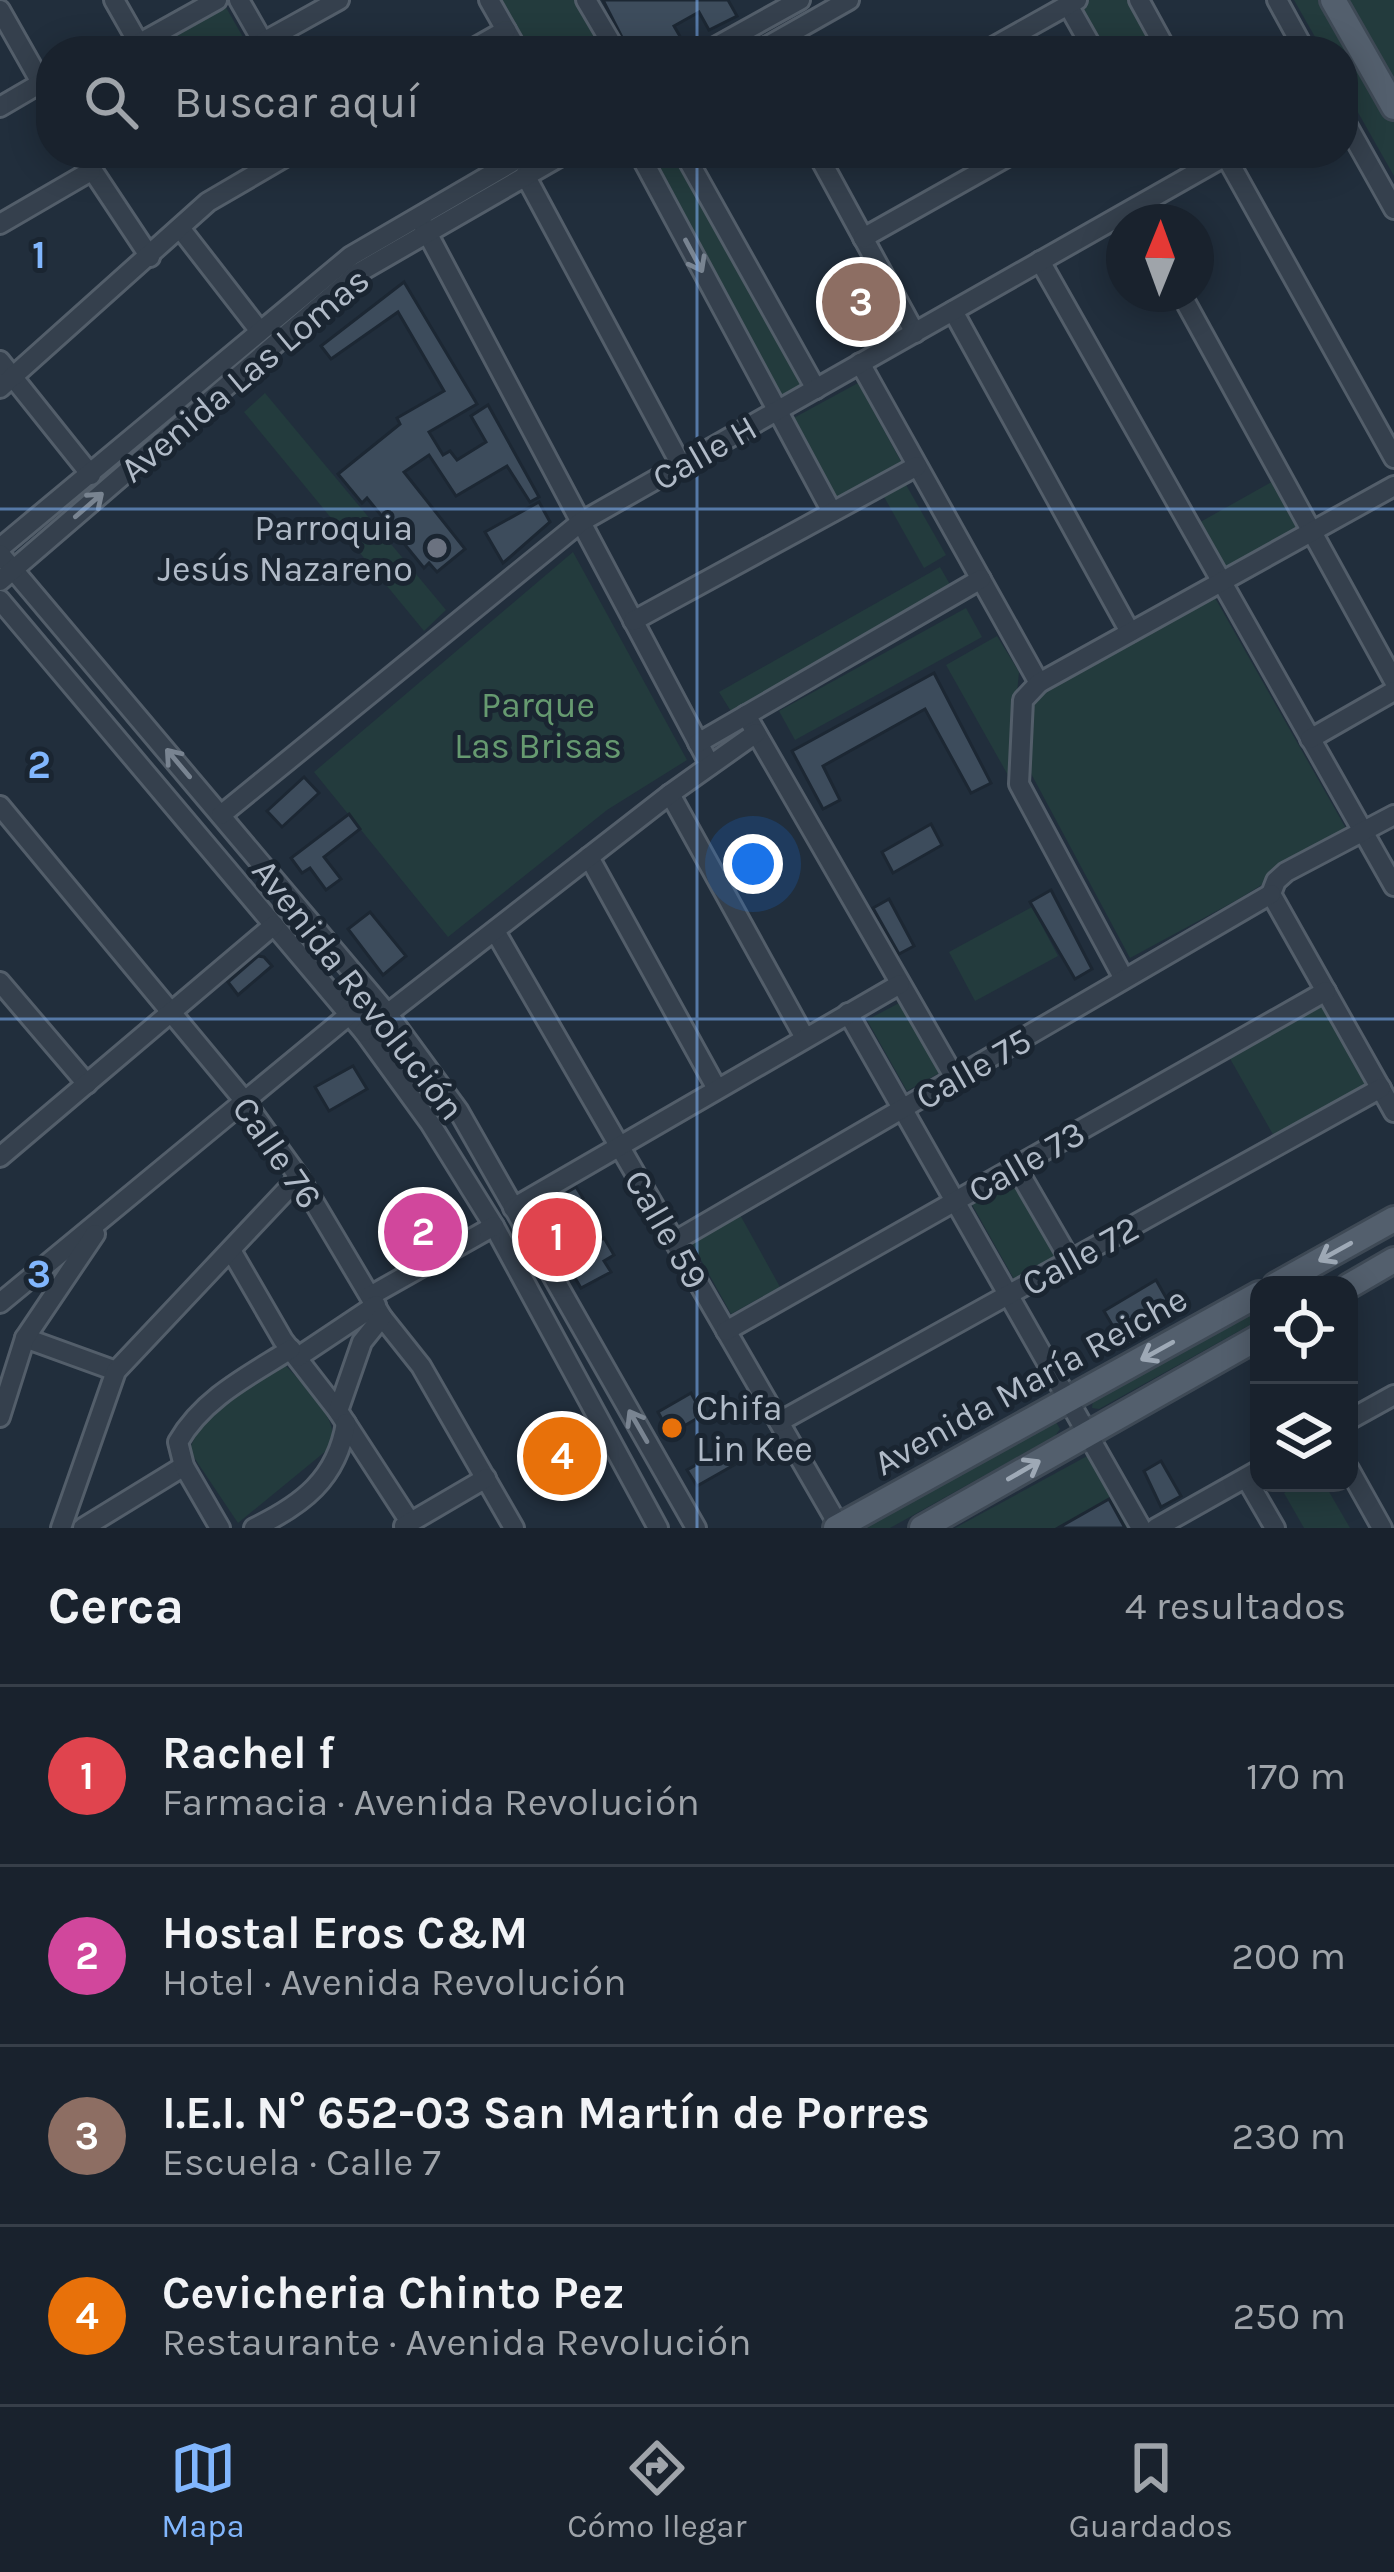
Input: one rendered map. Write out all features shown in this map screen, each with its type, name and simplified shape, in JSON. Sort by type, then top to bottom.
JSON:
[{"type":"main road","points":[[1333,0],[1354,36]]},
{"type":"main road","points":[[1358,44],[1394,107]]},
{"type":"main road","points":[[1292,1276],[1394,1219]]},
{"type":"main road","points":[[1358,1281],[1394,1261]]},
{"type":"main road","name":"Avenida María Reiche","points":[[838,1527],[1250,1299]]},
{"type":"main road","name":"Avenida María Reiche","points":[[922,1528],[1250,1342]]},
{"type":"street","points":[[114,0],[135,36]]},
{"type":"street","points":[[159,36],[217,0]]},
{"type":"street","points":[[238,0],[251,36]]},
{"type":"street","points":[[273,36],[338,0]]},
{"type":"street","points":[[489,0],[509,36]]},
{"type":"street","points":[[586,0],[607,36]]},
{"type":"street","points":[[785,36],[849,0]]},
{"type":"street","points":[[1139,0],[1159,36]]},
{"type":"street","points":[[1276,0],[1296,36]]},
{"type":"street","points":[[733,36],[791,2],[800,27]]},
{"type":"street","points":[[1013,36],[1072,3],[1087,36]]},
{"type":"street","points":[[0,10],[36,74]]},
{"type":"street","points":[[495,36],[506,30]]},
{"type":"street","points":[[0,107],[36,95]]},
{"type":"street","points":[[1358,145],[1394,209]]},
{"type":"street","points":[[90,168],[150,257]]},
{"type":"street","points":[[91,476],[4,376],[150,257],[208,202],[266,168]]},
{"type":"street","name":"Avenida Las Lomas","points":[[7,575],[358,273],[506,168]]},
{"type":"street","name":"Avenida Las Lomas","points":[[0,551],[351,256],[538,168]]},
{"type":"street","points":[[647,168],[832,512]]},
{"type":"street","points":[[691,168],[816,388]]},
{"type":"street","points":[[825,168],[915,333]]},
{"type":"street","points":[[863,238],[987,168]]},
{"type":"street","name":"Calle H","points":[[1153,204],[1206,168]]},
{"type":"street","points":[[1235,168],[1394,458]]},
{"type":"street","points":[[0,224],[92,172]]},
{"type":"street","points":[[525,175],[681,465]]},
{"type":"street","points":[[422,224],[710,765]]},
{"type":"street","points":[[180,228],[259,330]]},
{"type":"street","name":"Calle H","points":[[221,814],[580,522],[1040,261],[1106,230]]},
{"type":"street","points":[[1040,261],[1394,886]]},
{"type":"street","points":[[953,310],[1130,632]]},
{"type":"street","points":[[1191,312],[1394,681]]},
{"type":"street","points":[[860,363],[1039,683]]},
{"type":"street","points":[[633,621],[917,466]]},
{"type":"street","points":[[1124,980],[1018,784],[1023,700],[1039,683],[1394,486]]},
{"type":"street","name":"Avenida Revolución","points":[[0,551],[7,575],[221,814],[387,1012],[458,1111],[696,1528]]},
{"type":"street","points":[[698,743],[751,724],[981,579]]},
{"type":"street","name":"Avenida Revolución","points":[[0,600],[364,1032],[430,1123],[494,1226],[658,1528]]},
{"type":"street","points":[[1310,739],[1394,691]]},
{"type":"street","points":[[364,1032],[710,765],[751,724]]},
{"type":"street","points":[[751,724],[955,1078]]},
{"type":"street","points":[[670,794],[805,1038]]},
{"type":"street","name":"Calle 76","points":[[0,806],[243,1100],[299,1177],[376,1306],[421,1366],[514,1528]]},
{"type":"street","name":"Calle 75","points":[[675,1241],[1271,894],[1286,872],[1394,815]]},
{"type":"street","points":[[589,857],[717,1089]]},
{"type":"street","points":[[1271,894],[1394,1112]]},
{"type":"street","points":[[3,1149],[274,926]]},
{"type":"street","name":"Calle 59","points":[[495,931],[838,1527]]},
{"type":"street","points":[[0,982],[87,1084]]},
{"type":"street","points":[[513,1208],[900,984]]},
{"type":"street","name":"Calle 73","points":[[726,1331],[1326,992]]},
{"type":"street","points":[[0,1303],[373,996]]},
{"type":"street","points":[[848,1013],[1141,1528]]},
{"type":"street","name":"Calle 72","points":[[779,1422],[1381,1088]]},
{"type":"street","points":[[1016,1167],[1070,1260]]},
{"type":"street","points":[[61,1528],[116,1371],[299,1177]]},
{"type":"street","points":[[0,1417],[25,1339],[108,1215]]},
{"type":"street","points":[[220,1528],[184,1466],[178,1442],[189,1423],[215,1397],[376,1306],[494,1226]]},
{"type":"street","points":[[232,1252],[295,1353],[342,1417],[405,1525],[486,1478]]},
{"type":"street","points":[[254,1528],[294,1509],[323,1481],[337,1459],[342,1417],[376,1306]]},
{"type":"street","points":[[25,1339],[116,1371]]},
{"type":"street","points":[[1358,1415],[1394,1395]]},
{"type":"street","points":[[83,1528],[184,1466]]},
{"type":"street","points":[[1156,1528],[1250,1476]]},
{"type":"street","points":[[1358,1485],[1382,1528]]},
{"type":"street","points":[[1261,1492],[1276,1528]]},
{"type":"green space","points":[[501,0],[577,0],[597,36],[521,36]]},
{"type":"green space","points":[[1090,0],[1132,0],[1152,36],[1093,36],[1077,7]]},
{"type":"green space","points":[[1294,0],[1325,0],[1346,36],[1314,36]]},
{"type":"green space","points":[[1341,0],[1394,0],[1394,94]]},
{"type":"green space","points":[[224,4],[242,36],[166,36]]},
{"type":"green space","points":[[1358,58],[1394,121],[1394,176],[1358,112]]},
{"type":"green space","points":[[652,168],[687,168],[807,383],[781,397]]},
{"type":"green space","points":[[858,383],[904,467],[835,504],[790,420]]},
{"type":"green space","points":[[265,393],[446,610],[424,631],[244,412]]},
{"type":"green space","points":[[1275,480],[1303,529],[1223,574],[1195,525]]},
{"type":"green space","points":[[905,483],[946,555],[924,568],[883,495]]},
{"type":"green space","name":"Parque Las Brisas","points":[[573,552],[687,760],[607,810],[448,937],[314,772]]},
{"type":"green space","points":[[940,567],[952,588],[732,713],[719,692]]},
{"type":"green space","points":[[1214,596],[1348,832],[1130,958],[1027,766],[1031,700]]},
{"type":"green space","points":[[966,608],[982,637],[795,740],[779,711]]},
{"type":"green space","points":[[997,636],[1019,672],[1009,777],[946,665]]},
{"type":"green space","points":[[1032,907],[1058,956],[975,1001],[949,952]]},
{"type":"green space","points":[[901,1002],[941,1072],[907,1091],[867,1020]]},
{"type":"green space","points":[[1324,1003],[1370,1086],[1275,1138],[1228,1055]]},
{"type":"green space","points":[[1021,1172],[1066,1252],[1015,1281],[970,1201]]},
{"type":"green space","points":[[739,1213],[780,1287],[731,1314],[690,1240]]},
{"type":"green space","points":[[1250,1310],[1250,1325],[1099,1409],[1092,1408],[1093,1398]]},
{"type":"green space","points":[[277,1356],[323,1409],[330,1421],[332,1446],[238,1523],[189,1450],[207,1412]]},
{"type":"green space","points":[[1048,1422],[1056,1422],[1060,1429],[1055,1436],[890,1528],[858,1528]]},
{"type":"green space","points":[[1089,1455],[1129,1528],[955,1528]]},
{"type":"green space","points":[[1329,1492],[1350,1528],[1304,1528],[1284,1493]]},
{"type":"building","points":[[603,0],[728,0],[737,16],[709,30],[699,12],[674,26],[680,36],[621,36]]},
{"type":"building","points":[[404,282],[477,404],[429,432],[443,455],[450,451],[457,460],[486,442],[471,416],[488,405],[539,497],[530,502],[507,466],[456,496],[429,455],[404,472],[465,549],[437,572],[429,563],[424,568],[367,498],[362,503],[338,474],[400,424],[397,418],[444,391],[398,312],[331,359],[321,346]]},
{"type":"building","points":[[539,502],[550,522],[503,563],[485,532]]},
{"type":"building","points":[[934,673],[991,783],[971,793],[925,709],[823,766],[840,800],[823,809],[792,751]]},
{"type":"building","points":[[304,777],[319,793],[282,827],[267,811]]},
{"type":"building","points":[[349,814],[360,829],[324,857],[341,879],[326,890],[310,868],[302,873],[291,858]]},
{"type":"building","points":[[931,824],[942,845],[893,873],[882,852]]},
{"type":"building","points":[[1051,890],[1092,969],[1075,979],[1030,902]]},
{"type":"building","points":[[889,899],[914,946],[899,954],[873,908]]},
{"type":"building","points":[[370,912],[406,956],[383,975],[348,929]]},
{"type":"building","points":[[258,956],[272,966],[238,995],[228,982]]},
{"type":"building","points":[[353,1066],[367,1089],[329,1111],[315,1087]]},
{"type":"building","points":[[576,1187],[583,1198],[564,1211],[587,1248],[604,1238],[614,1255],[604,1261],[611,1272],[581,1288],[565,1261],[569,1258],[537,1210]]},
{"type":"building","points":[[1156,1280],[1177,1317],[1125,1347],[1104,1311]]},
{"type":"building","points":[[691,1393],[703,1415],[670,1434],[658,1412]]},
{"type":"building","points":[[579,1437],[587,1452],[546,1475],[538,1460]]},
{"type":"building","points":[[724,1449],[734,1465],[697,1486],[687,1470]]},
{"type":"building","points":[[1161,1461],[1181,1496],[1161,1507],[1144,1471]]},
{"type":"building","points":[[1109,1499],[1125,1528],[1058,1528]]},
{"type":"place","name":"I.E.I. N° 652-03 San Martín de Porres","points":[[861,302]]},
{"type":"place","name":"Parroquia Jesús Nazareno","points":[[437,548]]},
{"type":"place","name":"Hostal Eros C&M","points":[[423,1232]]},
{"type":"place","name":"Rachel f","points":[[557,1237]]},
{"type":"place","name":"Chifa Lin Kee","points":[[672,1428]]},
{"type":"place","name":"Cevicheria Chinto Pez","points":[[562,1456]]}]
